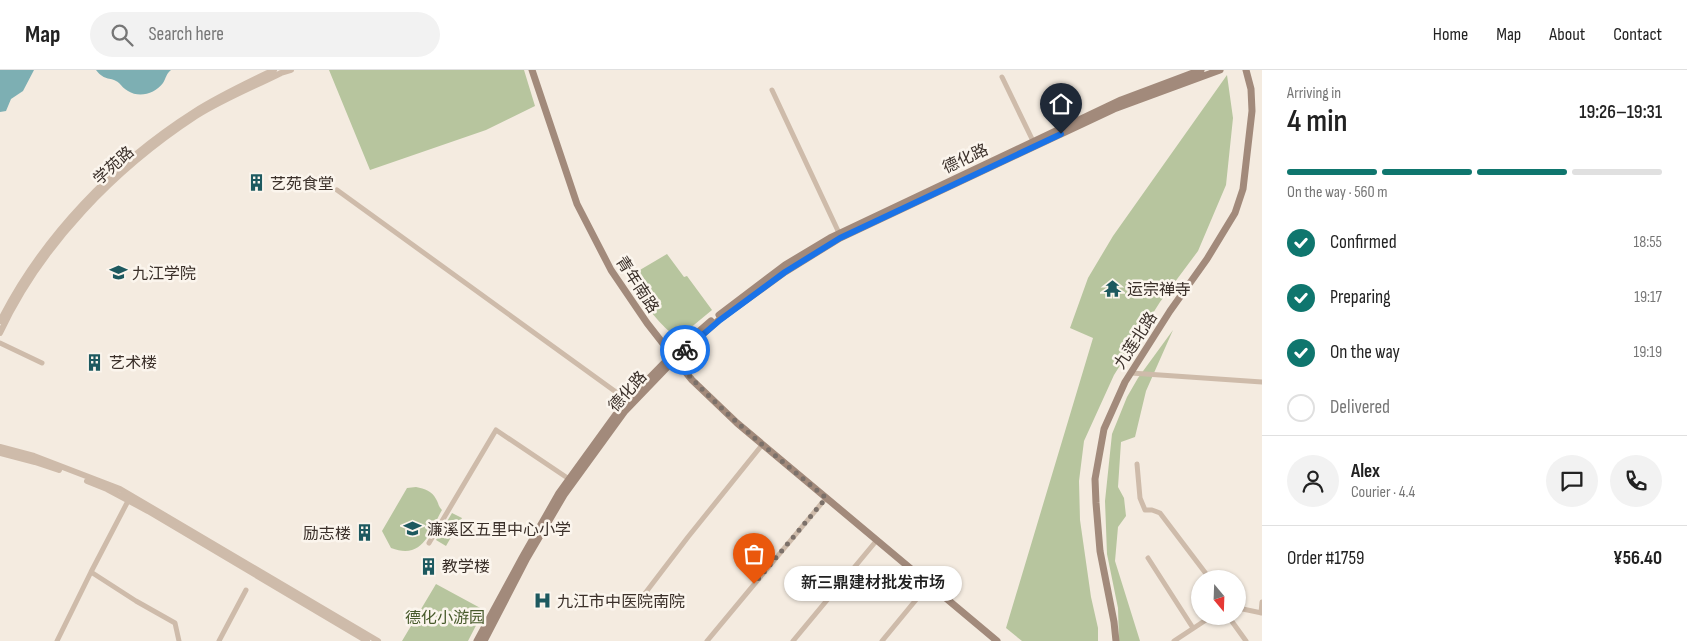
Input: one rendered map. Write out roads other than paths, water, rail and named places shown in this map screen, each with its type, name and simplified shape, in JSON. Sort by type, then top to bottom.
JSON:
[{"type":"main road","name":"青年南路","points":[[532,70],[577,204],[611,270],[647,323],[674,357],[705,392],[762,445],[997,641]]},
{"type":"main road","name":"德化路","points":[[477,641],[559,493],[627,400],[718,315],[785,265],[839,233],[1121,100],[1201,70]]},
{"type":"main road","name":"德化路","points":[[484,641],[527,558],[564,494],[625,411],[674,357],[720,320],[785,272],[840,238],[1114,109],[1220,70]]},
{"type":"main road","name":"九莲北路","points":[[1116,641],[1100,551],[1095,479],[1104,429],[1124,382],[1170,311],[1207,259],[1235,213],[1243,189],[1252,111],[1251,89],[1246,70]]},
{"type":"street","name":"学苑路","points":[[0,321],[37,260],[77,210],[124,165],[161,135],[194,112],[274,70]]},
{"type":"street","name":"学苑路","points":[[0,334],[8,316],[41,264],[81,213],[125,171],[163,139],[197,115],[291,70]]},
{"type":"street","points":[[1002,77],[1033,141]]},
{"type":"street","points":[[772,90],[839,233]]},
{"type":"street","points":[[337,190],[627,400]]},
{"type":"street","points":[[0,343],[42,363]]},
{"type":"street","points":[[1131,372],[1262,382]]},
{"type":"street","points":[[428,543],[496,430],[569,479]]},
{"type":"street","points":[[643,596],[762,445]]},
{"type":"street","points":[[0,447],[34,456],[120,489],[378,641]]},
{"type":"street","points":[[0,454],[35,462],[74,475],[107,489],[367,641]]},
{"type":"street","points":[[1138,464],[1140,498],[1145,510],[1160,513],[1203,570]]},
{"type":"street","points":[[706,641],[826,498]]},
{"type":"street","points":[[58,641],[128,501]]},
{"type":"street","points":[[793,641],[877,540]]},
{"type":"street","points":[[1148,558],[1193,628]]},
{"type":"street","points":[[91,572],[175,623],[179,641]]},
{"type":"street","points":[[882,641],[929,584]]},
{"type":"street","points":[[219,641],[246,590]]},
{"type":"street","points":[[1246,610],[1262,613],[1262,602]]},
{"type":"street","points":[[1174,641],[1198,625]]},
{"type":"street","points":[[1234,625],[1246,641]]},
{"type":"water","points":[[0,70],[34,70],[23,91],[11,99],[6,111],[0,112]]},
{"type":"water","points":[[96,70],[171,70],[156,90],[147,94],[137,94],[128,91],[116,81],[105,78]]},
{"type":"place","name":"艺苑食堂","points":[[256,183]]},
{"type":"place","name":"九江学院","points":[[118,273]]},
{"type":"place","name":"运宗禅寺","points":[[1113,289]]},
{"type":"place","name":"艺术楼","points":[[95,362]]},
{"type":"place","name":"濂溪区五里中心小学","points":[[413,529]]},
{"type":"place","name":"励志楼","points":[[365,533]]},
{"type":"place","name":"教学楼","points":[[428,566]]},
{"type":"place","name":"新三鼎建材批发市场","points":[[754,584]]},
{"type":"place","name":"九江市中医院南院","points":[[543,601]]},
{"type":"park label","name":"德化小游园","points":[[445,617]]}]
